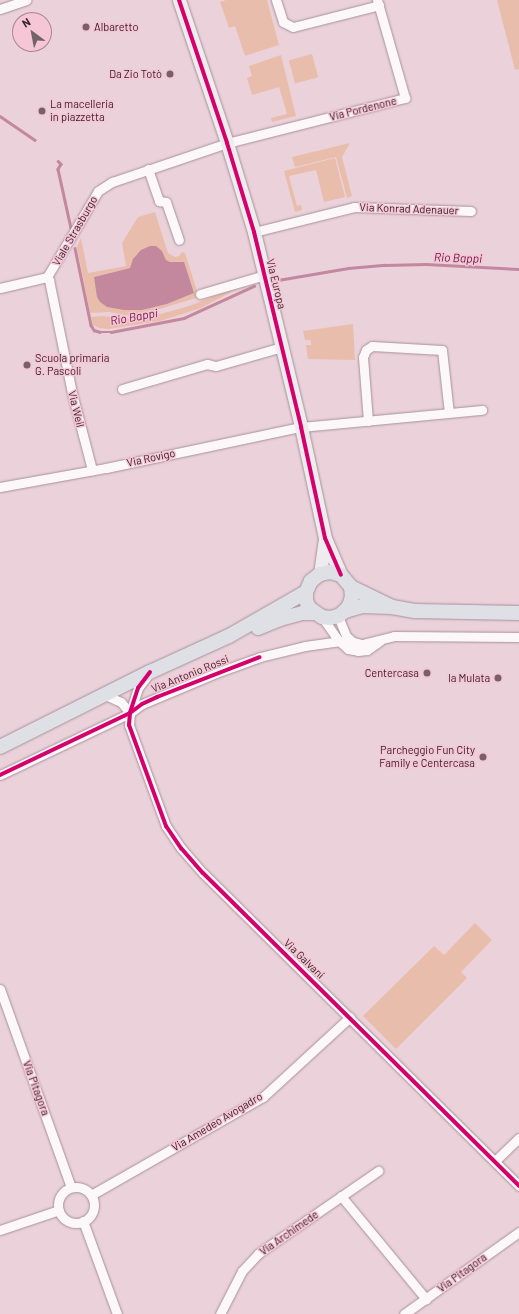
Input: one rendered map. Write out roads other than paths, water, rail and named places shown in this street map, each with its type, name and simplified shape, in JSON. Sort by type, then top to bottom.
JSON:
[{"type":"main road","points":[[320,574],[330,572],[341,575]]},
{"type":"main road","name":"Via Antonio Rossi","points":[[3,747],[150,672],[229,636],[306,592],[310,582],[320,574]]},
{"type":"main road","name":"Via Antonio Rossi","points":[[341,575],[351,587],[392,607]]},
{"type":"main road","points":[[342,614],[350,604],[352,596],[351,587]]},
{"type":"main road","points":[[306,592],[309,608],[318,615]]},
{"type":"main road","name":"Via Antonio Rossi","points":[[229,636],[303,613],[330,618],[362,606],[392,607],[415,611],[519,613]]},
{"type":"street","points":[[0,9],[26,0]]},
{"type":"street","name":"Via Europa","points":[[179,0],[227,143],[254,232],[301,427],[325,538],[341,575]]},
{"type":"street","name":"Via Pordenone","points":[[227,143],[405,98],[378,3],[293,27],[283,22],[276,0]]},
{"type":"street","name":"Viale Strasburgo","points":[[0,288],[47,277],[98,191],[104,186],[148,169],[227,143]]},
{"type":"street","points":[[148,169],[159,201],[166,202],[179,240]]},
{"type":"street","name":"Via Konrad Adenauer","points":[[254,232],[354,207],[471,211]]},
{"type":"street","name":"Via Weil","points":[[47,277],[49,280],[72,393],[92,470]]},
{"type":"street","name":"Via Europa","points":[[200,294],[266,281]]},
{"type":"street","points":[[368,421],[363,357],[366,350],[372,346],[442,350],[449,413]]},
{"type":"street","points":[[122,389],[207,364],[216,366],[282,347]]},
{"type":"street","name":"Via Rovigo","points":[[0,486],[92,470],[301,427],[482,410]]},
{"type":"street","name":"Via Europa","points":[[320,574],[325,538]]},
{"type":"street","points":[[342,614],[346,636],[353,642],[362,644],[394,636],[519,637]]},
{"type":"street","points":[[318,615],[348,649],[358,651],[367,650],[383,639]]},
{"type":"street","name":"Via Antonio Rossi","points":[[0,775],[130,713],[142,704],[157,697],[260,657],[305,646],[340,641]]},
{"type":"street","name":"Via Antonio Rossi","points":[[130,713],[138,688],[150,672]]},
{"type":"street","points":[[105,695],[121,702],[130,713]]},
{"type":"street","name":"Via Galvani","points":[[130,713],[129,725],[166,826],[181,848],[202,873],[350,1017],[519,1186]]},
{"type":"street","name":"Via Pitagora","points":[[0,989],[71,1187]]},
{"type":"street","name":"Via Amedeo Avogadro","points":[[91,1195],[263,1097],[350,1017]]},
{"type":"street","points":[[495,1161],[519,1138]]},
{"type":"street","name":"Via Archimede","points":[[220,1314],[242,1271],[259,1253],[378,1171]]},
{"type":"street","points":[[71,1187],[82,1188],[91,1195],[94,1207],[92,1213],[83,1221],[71,1222],[66,1220],[59,1210],[58,1204],[62,1194],[71,1187]]},
{"type":"street","points":[[341,1196],[426,1299]]},
{"type":"street","points":[[0,1230],[59,1210]]},
{"type":"street","points":[[83,1221],[117,1314]]},
{"type":"street","name":"Via Pitagora","points":[[404,1314],[519,1232]]},
{"type":"waterway","name":"Rio Bappi","points":[[0,116],[35,140]]},
{"type":"waterway","name":"Rio Bappi","points":[[58,161],[61,164],[58,169],[71,228]]},
{"type":"waterway","name":"Rio Bappi","points":[[75,248],[91,325],[94,330],[100,332],[111,332],[184,318],[254,286]]},
{"type":"waterway","name":"Rio Bappi","points":[[278,280],[348,268],[385,265],[426,264],[519,269]]},
{"type":"place","name":"Albaretto","points":[[86,27]]},
{"type":"place","name":"Da Zio Totò","points":[[170,74]]},
{"type":"place","name":"La macelleria in piazzetta","points":[[42,111]]},
{"type":"place","name":"Scuola primaria G. Pascoli","points":[[27,365]]},
{"type":"place","name":"Centercasa","points":[[427,673]]},
{"type":"place","name":"la Mulata","points":[[498,678]]},
{"type":"place","name":"Parcheggio Fun City Family e Centercasa","points":[[483,757]]}]
